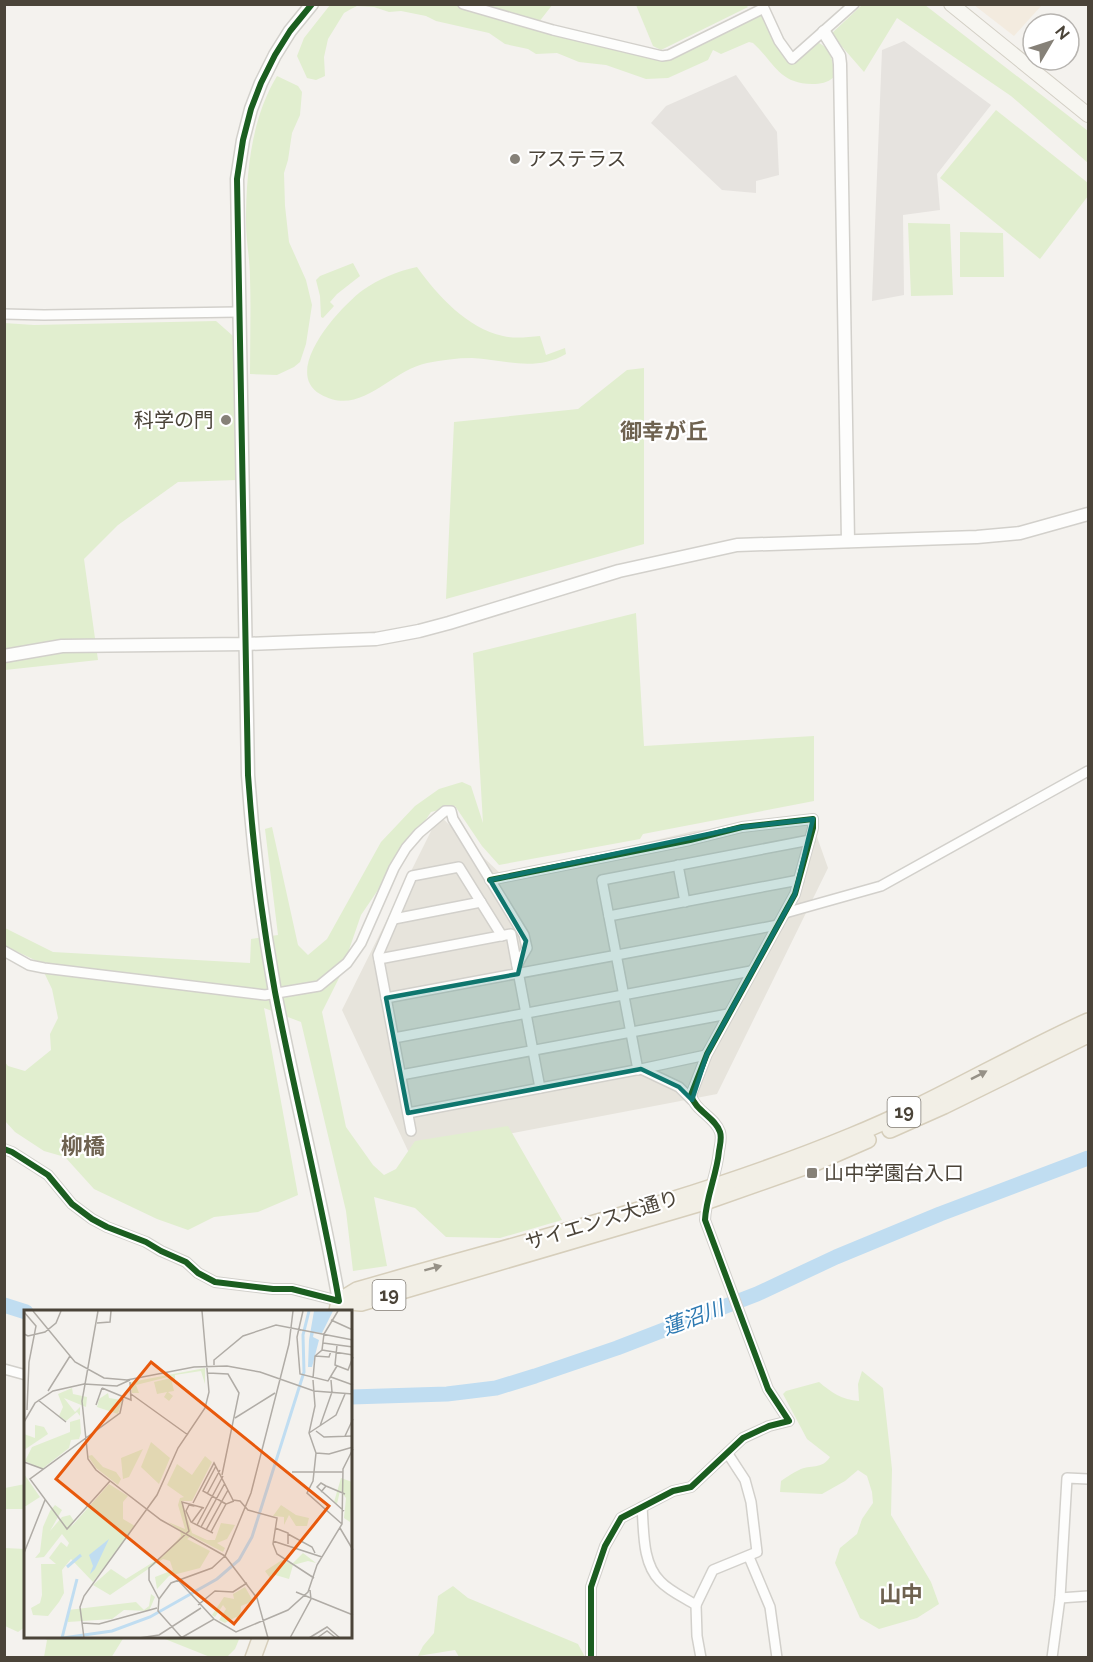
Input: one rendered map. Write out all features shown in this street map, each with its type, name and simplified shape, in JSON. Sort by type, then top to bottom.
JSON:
[{"type":"main road","points":[[951,4],[1089,115]]},
{"type":"main road","name":"サイエンス大通り","points":[[710,1194],[853,1136],[922,1105],[1089,1021]]},
{"type":"main road","name":"サイエンス大通り","points":[[338,1306],[357,1290],[813,1164],[944,1106],[1089,1035]]},
{"type":"main road","points":[[253,1658],[260,1638]]},
{"type":"street","points":[[312,4],[295,24],[275,55],[251,109],[243,140],[237,179],[238,312],[248,775],[252,822],[264,929],[338,1306]]},
{"type":"street","points":[[463,4],[553,30],[662,56],[669,55],[762,7],[792,59],[854,4]]},
{"type":"street","points":[[824,32],[839,56],[840,64],[848,541]]},
{"type":"street","points":[[4,314],[238,312]]},
{"type":"street","points":[[4,656],[62,646],[246,644],[376,639],[449,623],[619,571],[737,545],[977,537],[1020,533],[1089,514]]},
{"type":"street","points":[[785,913],[882,886],[1089,771]]},
{"type":"street","points":[[4,951],[30,965],[44,968],[265,995],[319,986],[347,963],[361,943],[394,868],[406,848],[419,833],[445,811],[451,811],[453,819],[526,941],[527,948],[517,969]]},
{"type":"street","points":[[490,880],[690,840],[742,827],[813,819],[810,840],[795,894],[706,1055],[691,1095],[692,1101]]},
{"type":"street","points":[[639,1070],[602,880],[810,840]]},
{"type":"street","points":[[678,865],[685,902]]},
{"type":"street","points":[[411,1131],[378,955],[412,876],[459,867],[502,936]]},
{"type":"street","points":[[609,916],[799,880]]},
{"type":"street","points":[[394,919],[481,902]]},
{"type":"street","points":[[387,998],[517,969],[616,955],[778,925]]},
{"type":"street","points":[[379,959],[511,934],[540,1088]]},
{"type":"street","points":[[394,1038],[751,971]]},
{"type":"street","points":[[401,1075],[728,1014]]},
{"type":"street","points":[[408,1113],[639,1070],[706,1055]]},
{"type":"street","points":[[591,1658],[591,1587],[605,1546],[621,1518],[673,1491],[691,1487],[743,1438],[769,1426],[789,1421],[768,1389],[705,1220],[717,1170],[721,1135],[713,1122],[679,1087],[639,1070]]},
{"type":"street","points":[[4,1149],[48,1175],[72,1204],[92,1219],[186,1262],[198,1273],[215,1282],[292,1289],[338,1306]]},
{"type":"street","points":[[4,1369],[24,1374]]},
{"type":"street","points":[[701,1658],[697,1636],[696,1605],[713,1570],[757,1552],[751,1502],[745,1480],[728,1454]]},
{"type":"street","points":[[1052,1658],[1060,1598],[1067,1478],[1089,1479]]},
{"type":"street","points":[[642,1507],[645,1545],[650,1568],[660,1582],[696,1605]]},
{"type":"street","points":[[749,1557],[770,1607],[777,1658]]},
{"type":"street","points":[[1060,1598],[1089,1596]]},
{"type":"highlighted area","points":[[813,819],[795,894],[707,1054],[692,1100],[679,1087],[641,1069],[408,1113],[386,998],[518,974],[526,941],[490,880],[742,827]]},
{"type":"shaded area","points":[[974,5],[1042,5],[1036,12],[1021,12],[1021,28],[1014,36]]},
{"type":"shaded area","points":[[904,41],[991,105],[937,174],[940,210],[903,215],[904,295],[872,301],[882,50]]},
{"type":"shaded area","points":[[736,75],[777,132],[779,175],[756,181],[756,193],[722,190],[651,123],[666,106]]},
{"type":"shaded area","points":[[439,815],[503,876],[694,831],[810,817],[828,868],[717,1094],[409,1153],[342,1010]]},
{"type":"green space","points":[[450,4],[467,7],[471,4],[553,4],[535,27],[661,59],[758,14],[762,15],[791,62],[815,41],[825,47],[832,61],[834,77],[818,84],[792,80],[778,71],[753,43],[749,42],[721,54],[713,50],[708,60],[668,78],[646,79],[606,65],[579,62],[557,53],[536,54],[528,49],[505,44],[489,33],[436,21],[426,16],[357,6],[344,13],[328,39],[324,57],[325,76],[316,80],[307,78],[297,56],[304,38],[330,5]]},
{"type":"green space","points":[[636,5],[746,5],[748,7],[661,50],[653,46]]},
{"type":"green space","points":[[862,5],[925,5],[1088,131],[1088,163],[1011,96],[897,18],[864,72],[831,34]]},
{"type":"green space","points":[[277,76],[298,86],[302,92],[300,115],[292,133],[284,173],[285,206],[289,242],[306,280],[312,305],[306,344],[300,362],[277,375],[250,374],[247,185],[256,128],[261,110]]},
{"type":"green space","points":[[996,110],[1088,183],[1088,196],[1040,259],[940,178]]},
{"type":"green space","points":[[908,223],[950,224],[953,295],[911,296]]},
{"type":"green space","points":[[960,232],[1003,233],[1004,277],[960,277]]},
{"type":"green space","points":[[353,263],[360,276],[337,294],[330,302],[334,306],[323,318],[321,317],[320,296],[316,280],[320,276]]},
{"type":"green space","points":[[417,267],[454,309],[477,326],[508,337],[540,336],[546,355],[565,348],[566,354],[531,364],[472,358],[438,361],[413,368],[362,397],[335,400],[320,394],[310,384],[307,370],[311,355],[329,324],[353,298],[369,286],[395,273]]},
{"type":"green space","points":[[216,321],[233,336],[237,480],[178,482],[118,525],[84,559],[98,660],[5,670],[4,323],[34,325]]},
{"type":"green space","points":[[644,368],[644,544],[446,599],[454,422],[578,409],[627,370]]},
{"type":"green space","points":[[636,613],[644,746],[814,736],[814,801],[643,834],[640,839],[499,865],[482,846],[455,806],[431,812],[361,915],[340,976],[322,1012],[346,1127],[373,1165],[384,1175],[396,1169],[415,1141],[508,1126],[562,1220],[500,1238],[446,1237],[415,1208],[374,1197],[387,1266],[353,1271],[346,1211],[301,1022],[264,1008],[298,1195],[258,1212],[214,1217],[188,1230],[157,1219],[94,1189],[65,1157],[44,1151],[15,1132],[5,1121],[4,1061],[8,1066],[25,1071],[51,1050],[50,1034],[58,1018],[52,989],[39,962],[5,946],[5,928],[53,952],[250,963],[251,939],[278,935],[265,829],[272,827],[298,945],[308,955],[327,939],[381,842],[415,806],[439,789],[462,782],[471,786],[483,823],[473,653]]},
{"type":"green space","points":[[862,1371],[883,1388],[892,1469],[891,1515],[931,1582],[939,1604],[917,1618],[879,1629],[860,1618],[835,1563],[840,1548],[857,1534],[862,1519],[873,1503],[867,1476],[858,1470],[845,1481],[822,1494],[780,1492],[781,1481],[803,1468],[823,1464],[830,1457],[807,1439],[783,1394],[786,1391],[819,1382],[837,1395],[859,1401],[858,1384]]},
{"type":"green space","points":[[24,1484],[24,1509],[5,1509],[5,1488]]},
{"type":"green space","points":[[5,1548],[24,1549],[24,1628],[18,1632],[5,1626]]},
{"type":"green space","points":[[453,1586],[468,1598],[578,1644],[585,1657],[459,1657],[455,1650],[418,1656],[434,1633],[438,1596]]},
{"type":"green space","points":[[44,1638],[123,1638],[111,1658],[44,1657],[47,1640]]},
{"type":"green space","points":[[162,1638],[240,1638],[235,1649],[226,1658],[210,1657]]},
{"type":"waterway","name":"蓮沼川","points":[[352,1397],[447,1394],[496,1388],[535,1376],[617,1348],[757,1294],[836,1257],[940,1214],[1088,1158]]},
{"type":"waterway","name":"蓮沼川","points":[[4,1305],[24,1311]]},
{"type":"cycle path","points":[[4,1149],[48,1175],[72,1204],[92,1219],[186,1262],[198,1273],[215,1282],[292,1289],[339,1301],[270,965],[255,857],[248,775],[237,179],[243,140],[261,83],[290,31],[312,4]]},
{"type":"cycle path","points":[[490,880],[690,840],[742,827],[813,819],[813,828],[795,894],[707,1054],[691,1095],[693,1101],[714,1122],[721,1134],[718,1160],[705,1220],[768,1389],[789,1421],[769,1426],[743,1438],[691,1487],[673,1491],[621,1518],[605,1546],[591,1587],[591,1658]]},
{"type":"place","name":"アステラス","points":[[515,159]]},
{"type":"place","name":"科学の門","points":[[226,420]]},
{"type":"place","name":"山中学園台入口","points":[[812,1173]]},
{"type":"district","name":"御幸が丘","points":[[664,431]]},
{"type":"district","name":"柳橋","points":[[83,1146]]},
{"type":"district","name":"山中","points":[[901,1594]]}]
